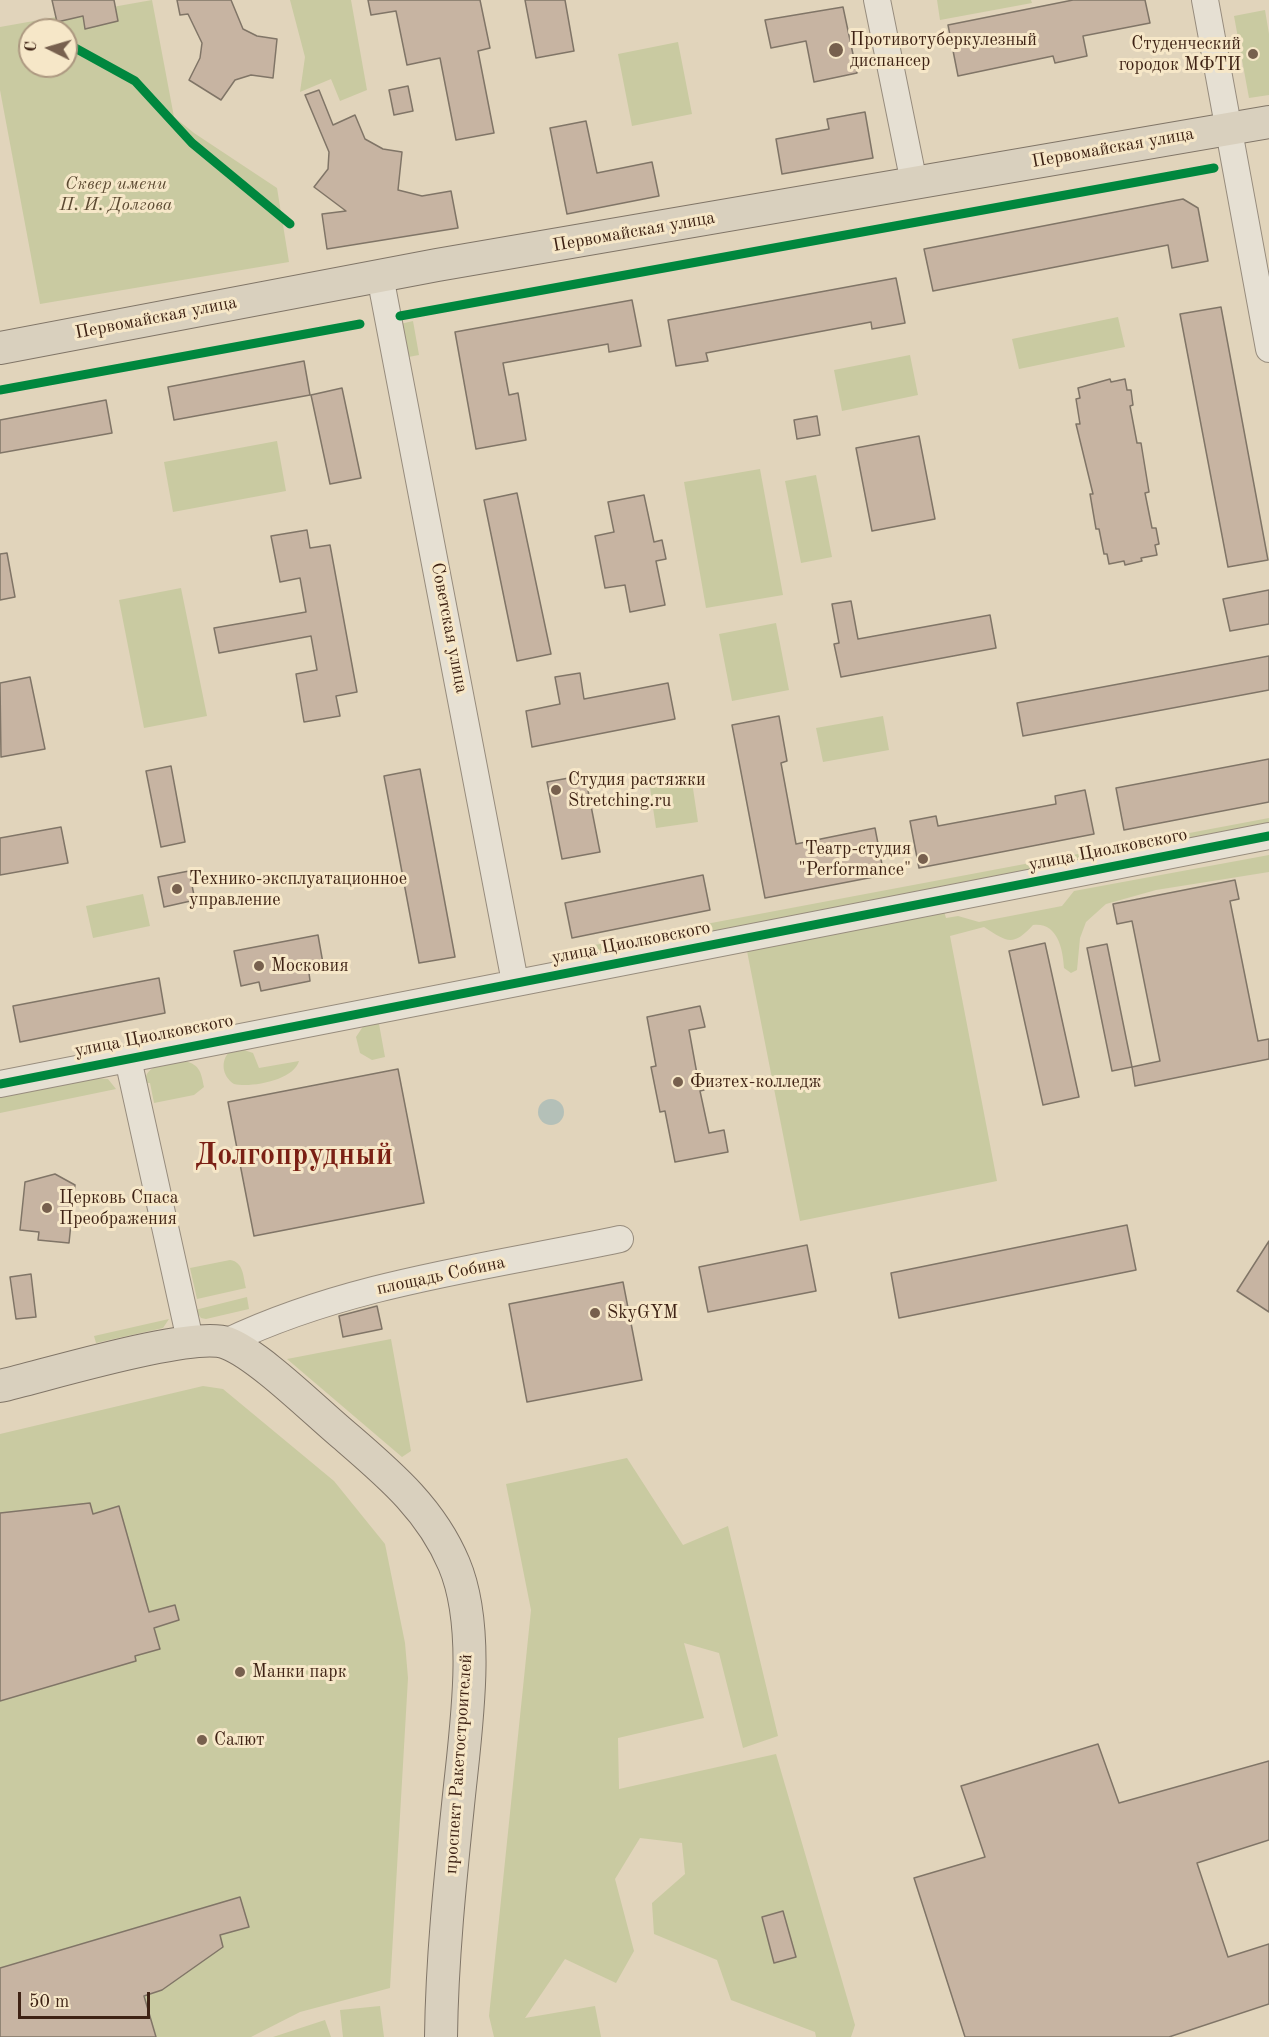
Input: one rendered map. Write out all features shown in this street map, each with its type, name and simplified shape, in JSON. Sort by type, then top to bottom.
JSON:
[{"type":"main road","name":"Первомайская улица","points":[[0,348],[380,276],[1269,122]]},
{"type":"main road","name":"проспект Ракетостроителей","points":[[0,1386],[190,1340],[226,1342],[257,1361],[413,1497],[432,1522],[459,1576],[468,1617],[468,1694],[441,1981],[441,2037]]},
{"type":"street","points":[[877,0],[914,183]]},
{"type":"street","points":[[1205,0],[1269,349]]},
{"type":"street","name":"Советская улица","points":[[380,276],[515,982]]},
{"type":"street","name":"улица Циолковского","points":[[0,1084],[1269,836]]},
{"type":"street","points":[[128,1059],[190,1340]]},
{"type":"street","name":"площадь Собина","points":[[226,1342],[264,1324],[331,1300],[620,1239]]},
{"type":"green space","name":"Сквер имени П. И. Долгова","points":[[152,0],[174,117],[194,133],[277,188],[289,262],[40,304],[0,90],[0,27],[18,24],[18,78],[78,78],[78,18],[51,18]]},
{"type":"green space","points":[[290,0],[351,0],[367,90],[340,101],[331,79],[300,92],[305,57]]},
{"type":"green space","points":[[937,0],[1031,0],[1032,3],[940,20]]},
{"type":"green space","name":"Студенческий городок МФТИ","points":[[1265,10],[1269,34],[1269,95],[1249,98],[1234,16]]},
{"type":"green space","points":[[678,42],[692,114],[632,126],[618,54]]},
{"type":"green space","points":[[1118,317],[1125,347],[1019,369],[1012,339]]},
{"type":"green space","points":[[413,321],[419,355],[403,358],[396,325]]},
{"type":"green space","points":[[910,355],[918,395],[842,411],[834,370]]},
{"type":"green space","points":[[277,441],[286,491],[173,512],[164,462]]},
{"type":"green space","points":[[760,469],[783,595],[706,608],[684,482]]},
{"type":"green space","points":[[816,475],[832,557],[801,563],[785,481]]},
{"type":"green space","points":[[181,588],[207,716],[144,728],[119,600]]},
{"type":"green space","points":[[776,623],[789,690],[732,701],[719,634]]},
{"type":"green space","points":[[883,716],[889,750],[823,762],[816,728]]},
{"type":"green space","points":[[691,775],[698,822],[656,828],[649,781]]},
{"type":"green space","points":[[1269,818],[1269,827],[554,967],[552,953]]},
{"type":"green space","points":[[1269,855],[1269,872],[1156,890],[1106,904],[1086,922],[1080,938],[1077,970],[1071,973],[1064,968],[1057,938],[1053,932],[1041,925],[1033,925],[1020,937],[1010,940],[984,927],[950,936],[997,1181],[800,1221],[746,946],[944,911],[946,918],[958,916],[979,922],[1062,906],[1074,891]]},
{"type":"green space","points":[[143,894],[150,926],[93,938],[86,906]]},
{"type":"green space","points":[[379,1024],[385,1057],[372,1060],[360,1053],[356,1037],[364,1025]]},
{"type":"green space","points":[[241,1049],[253,1053],[259,1068],[299,1061],[296,1068],[281,1078],[251,1085],[234,1084],[225,1073],[225,1059],[230,1051]]},
{"type":"green space","points":[[185,1061],[199,1070],[204,1087],[194,1095],[154,1103],[150,1083],[145,1083],[149,1071],[159,1065]]},
{"type":"green space","points":[[95,1078],[108,1079],[116,1089],[0,1113],[0,1097]]},
{"type":"green space","points":[[235,1261],[240,1267],[246,1288],[197,1299],[190,1268]]},
{"type":"green space","points":[[247,1297],[249,1309],[206,1319],[201,1318],[195,1310]]},
{"type":"green space","points":[[169,1319],[163,1328],[96,1343],[94,1336]]},
{"type":"green space","points":[[391,1339],[411,1451],[402,1457],[287,1359]]},
{"type":"green space","name":"Салют","points":[[203,1386],[223,1389],[334,1481],[385,1544],[405,1643],[408,1678],[390,1988],[300,2012],[251,2037],[0,2037],[0,1434]]},
{"type":"green space","points":[[627,1458],[683,1545],[728,1526],[778,1736],[743,1748],[719,1653],[684,1643],[704,1718],[618,1738],[619,1789],[776,1754],[855,2025],[851,2037],[816,2037],[815,2032],[731,2000],[717,1960],[654,1934],[652,1903],[685,1874],[682,1843],[640,1838],[615,1879],[634,1951],[616,1983],[565,1959],[525,2018],[595,2006],[601,2037],[494,2037],[489,2016],[531,1610],[506,1484]]},
{"type":"green space","points":[[380,2006],[384,2037],[343,2037],[340,2010]]},
{"type":"green space","points":[[325,2020],[331,2037],[273,2037]]},
{"type":"shaded area","points":[[551,1099],[560,1103],[564,1112],[560,1121],[551,1125],[542,1121],[538,1112],[542,1103]]},
{"type":"building","points":[[52,0],[114,0],[118,21],[85,29],[83,16],[56,18]]},
{"type":"building","points":[[177,0],[231,0],[243,29],[257,36],[277,39],[273,78],[251,75],[235,80],[221,100],[189,80],[200,58],[202,43],[188,14],[180,15]]},
{"type":"building","points":[[368,0],[480,0],[490,48],[478,51],[494,133],[456,140],[440,58],[407,65],[396,11],[371,15]]},
{"type":"building","points":[[525,0],[565,0],[574,51],[536,58]]},
{"type":"building","points":[[1073,0],[1145,0],[1150,23],[1083,36],[1087,56],[1055,63],[1053,56],[958,76],[948,25]]},
{"type":"building","name":"Противотуберкулезный диспансер","points":[[843,7],[857,73],[814,82],[806,41],[771,48],[765,20]]},
{"type":"building","points":[[408,86],[413,111],[394,115],[389,90]]},
{"type":"building","points":[[319,90],[333,125],[355,115],[365,139],[383,149],[402,152],[398,190],[422,196],[451,191],[458,228],[327,249],[322,214],[346,211],[314,187],[328,169],[329,152],[305,95]]},
{"type":"building","points":[[865,112],[873,158],[782,174],[776,139],[829,129],[827,119]]},
{"type":"building","points":[[586,121],[597,173],[652,162],[659,196],[567,214],[550,128]]},
{"type":"building","points":[[1183,199],[1198,208],[1208,261],[1172,268],[1168,245],[933,291],[924,249]]},
{"type":"building","points":[[896,278],[905,323],[872,329],[871,322],[706,353],[708,361],[676,366],[668,320]]},
{"type":"building","points":[[632,300],[641,346],[609,352],[608,344],[503,363],[509,395],[518,393],[526,440],[476,449],[455,332]]},
{"type":"building","points":[[1221,307],[1268,560],[1228,567],[1180,314]]},
{"type":"building","points":[[304,361],[310,395],[174,420],[168,387]]},
{"type":"building","points":[[1110,379],[1111,382],[1125,379],[1127,390],[1131,390],[1133,405],[1130,406],[1137,443],[1141,443],[1149,492],[1145,493],[1152,528],[1156,528],[1159,544],[1155,545],[1157,555],[1141,558],[1142,561],[1125,565],[1124,561],[1109,564],[1107,554],[1104,554],[1099,529],[1096,529],[1090,494],[1093,494],[1076,424],[1080,424],[1076,399],[1080,398],[1078,388]]},
{"type":"building","points":[[342,388],[361,478],[330,484],[311,395]]},
{"type":"building","points":[[106,400],[112,433],[0,453],[0,420]]},
{"type":"building","points":[[817,416],[820,435],[797,439],[794,420]]},
{"type":"building","points":[[919,436],[935,519],[872,531],[856,448]]},
{"type":"building","points":[[517,493],[551,654],[517,661],[484,500]]},
{"type":"building","points":[[644,495],[654,542],[662,540],[666,559],[656,561],[665,605],[630,612],[625,585],[605,588],[595,536],[614,532],[608,502]]},
{"type":"building","points":[[307,530],[310,548],[330,545],[357,692],[336,696],[340,716],[304,722],[296,674],[317,670],[311,636],[219,653],[214,628],[306,612],[300,578],[280,582],[271,536]]},
{"type":"building","points":[[7,553],[15,597],[0,600],[0,554]]},
{"type":"building","points":[[1269,590],[1269,624],[1230,631],[1223,599]]},
{"type":"building","points":[[851,601],[858,639],[990,615],[996,648],[841,677],[834,644],[839,643],[832,604]]},
{"type":"building","points":[[1269,656],[1269,690],[1023,736],[1017,703]]},
{"type":"building","points":[[580,673],[584,699],[668,683],[675,719],[532,747],[526,711],[560,704],[555,677]]},
{"type":"building","points":[[30,677],[45,749],[1,757],[0,683]]},
{"type":"building","points":[[779,716],[787,761],[781,763],[796,844],[875,828],[884,875],[765,898],[732,725]]},
{"type":"building","points":[[1269,759],[1269,802],[1124,830],[1116,788]]},
{"type":"building","points":[[171,766],[185,842],[161,847],[146,771]]},
{"type":"building","points":[[420,769],[455,957],[419,963],[384,776]]},
{"type":"building","points":[[585,775],[600,852],[562,859],[547,782]]},
{"type":"building","points":[[1085,790],[1094,834],[919,868],[910,821],[936,816],[938,826],[1056,804],[1055,796]]},
{"type":"building","points":[[61,827],[68,863],[0,875],[0,838]]},
{"type":"building","name":"Технико-эксплуатационное управление","points":[[189,871],[195,900],[164,907],[158,877]]},
{"type":"building","points":[[703,875],[710,910],[572,938],[565,903]]},
{"type":"building","points":[[1235,880],[1239,899],[1230,901],[1258,1041],[1269,1039],[1269,1059],[1135,1086],[1132,1067],[1160,1061],[1132,921],[1117,924],[1113,904]]},
{"type":"building","points":[[318,935],[324,969],[309,973],[310,981],[261,991],[259,982],[241,986],[234,951]]},
{"type":"building","points":[[1045,943],[1079,1097],[1043,1105],[1009,951]]},
{"type":"building","points":[[1107,944],[1132,1067],[1112,1071],[1087,948]]},
{"type":"building","points":[[159,978],[165,1013],[20,1042],[13,1006]]},
{"type":"building","name":"Физтех-колледж","points":[[700,1006],[705,1027],[689,1030],[697,1074],[701,1074],[704,1090],[700,1091],[709,1133],[724,1130],[728,1152],[675,1162],[665,1111],[660,1112],[651,1067],[656,1066],[647,1017]]},
{"type":"building","points":[[398,1069],[424,1203],[254,1236],[228,1102]]},
{"type":"building","name":"Церковь Спаса Преображения","points":[[55,1174],[75,1185],[69,1243],[38,1240],[39,1232],[20,1230],[25,1182]]},
{"type":"building","points":[[1127,1225],[1136,1270],[899,1318],[891,1273]]},
{"type":"building","points":[[1269,1241],[1269,1312],[1237,1291]]},
{"type":"building","points":[[807,1245],[816,1291],[708,1312],[699,1267]]},
{"type":"building","points":[[31,1274],[36,1317],[16,1319],[10,1277]]},
{"type":"building","points":[[623,1282],[642,1380],[527,1402],[509,1304]]},
{"type":"building","points":[[377,1306],[382,1329],[343,1337],[339,1316]]},
{"type":"building","points":[[90,1503],[93,1514],[119,1506],[149,1612],[175,1605],[179,1620],[154,1628],[160,1649],[135,1656],[136,1661],[0,1701],[0,1513]]},
{"type":"building","points":[[1098,1744],[1119,1803],[1269,1761],[1269,1840],[1197,1863],[1228,1957],[1269,1944],[1269,2004],[1169,2037],[965,2037],[914,1878],[985,1857],[961,1786]]},
{"type":"building","points":[[240,1897],[249,1927],[220,1935],[223,1947],[162,1990],[144,1996],[156,2037],[0,2037],[0,1968]]},
{"type":"building","points":[[783,1911],[796,1957],[774,1963],[762,1917]]},
{"type":"cycle path","points":[[78,50],[135,81],[192,143],[290,224]]},
{"type":"cycle path","points":[[400,316],[1214,168]]},
{"type":"cycle path","points":[[0,390],[360,324]]},
{"type":"cycle path","points":[[0,1084],[1269,836]]},
{"type":"place","name":"Противотуберкулезный диспансер","points":[[836,50]]},
{"type":"place","name":"Студенческий городок МФТИ","points":[[1253,54]]},
{"type":"place","name":"Студия растяжки Stretching.ru","points":[[556,790]]},
{"type":"place","name":"Театр-студия \"Performance\"","points":[[923,859]]},
{"type":"place","name":"Технико-эксплуатационное управление","points":[[177,889]]},
{"type":"place","name":"Московия","points":[[259,966]]},
{"type":"place","name":"Физтех-колледж","points":[[678,1082]]},
{"type":"place","name":"Церковь Спаса Преображения","points":[[47,1208]]},
{"type":"place","name":"SkyGYM","points":[[595,1313]]},
{"type":"place","name":"Манки парк","points":[[240,1672]]},
{"type":"place","name":"Салют","points":[[202,1740]]},
{"type":"district","name":"Долгопрудный","points":[[294,1156]]}]
